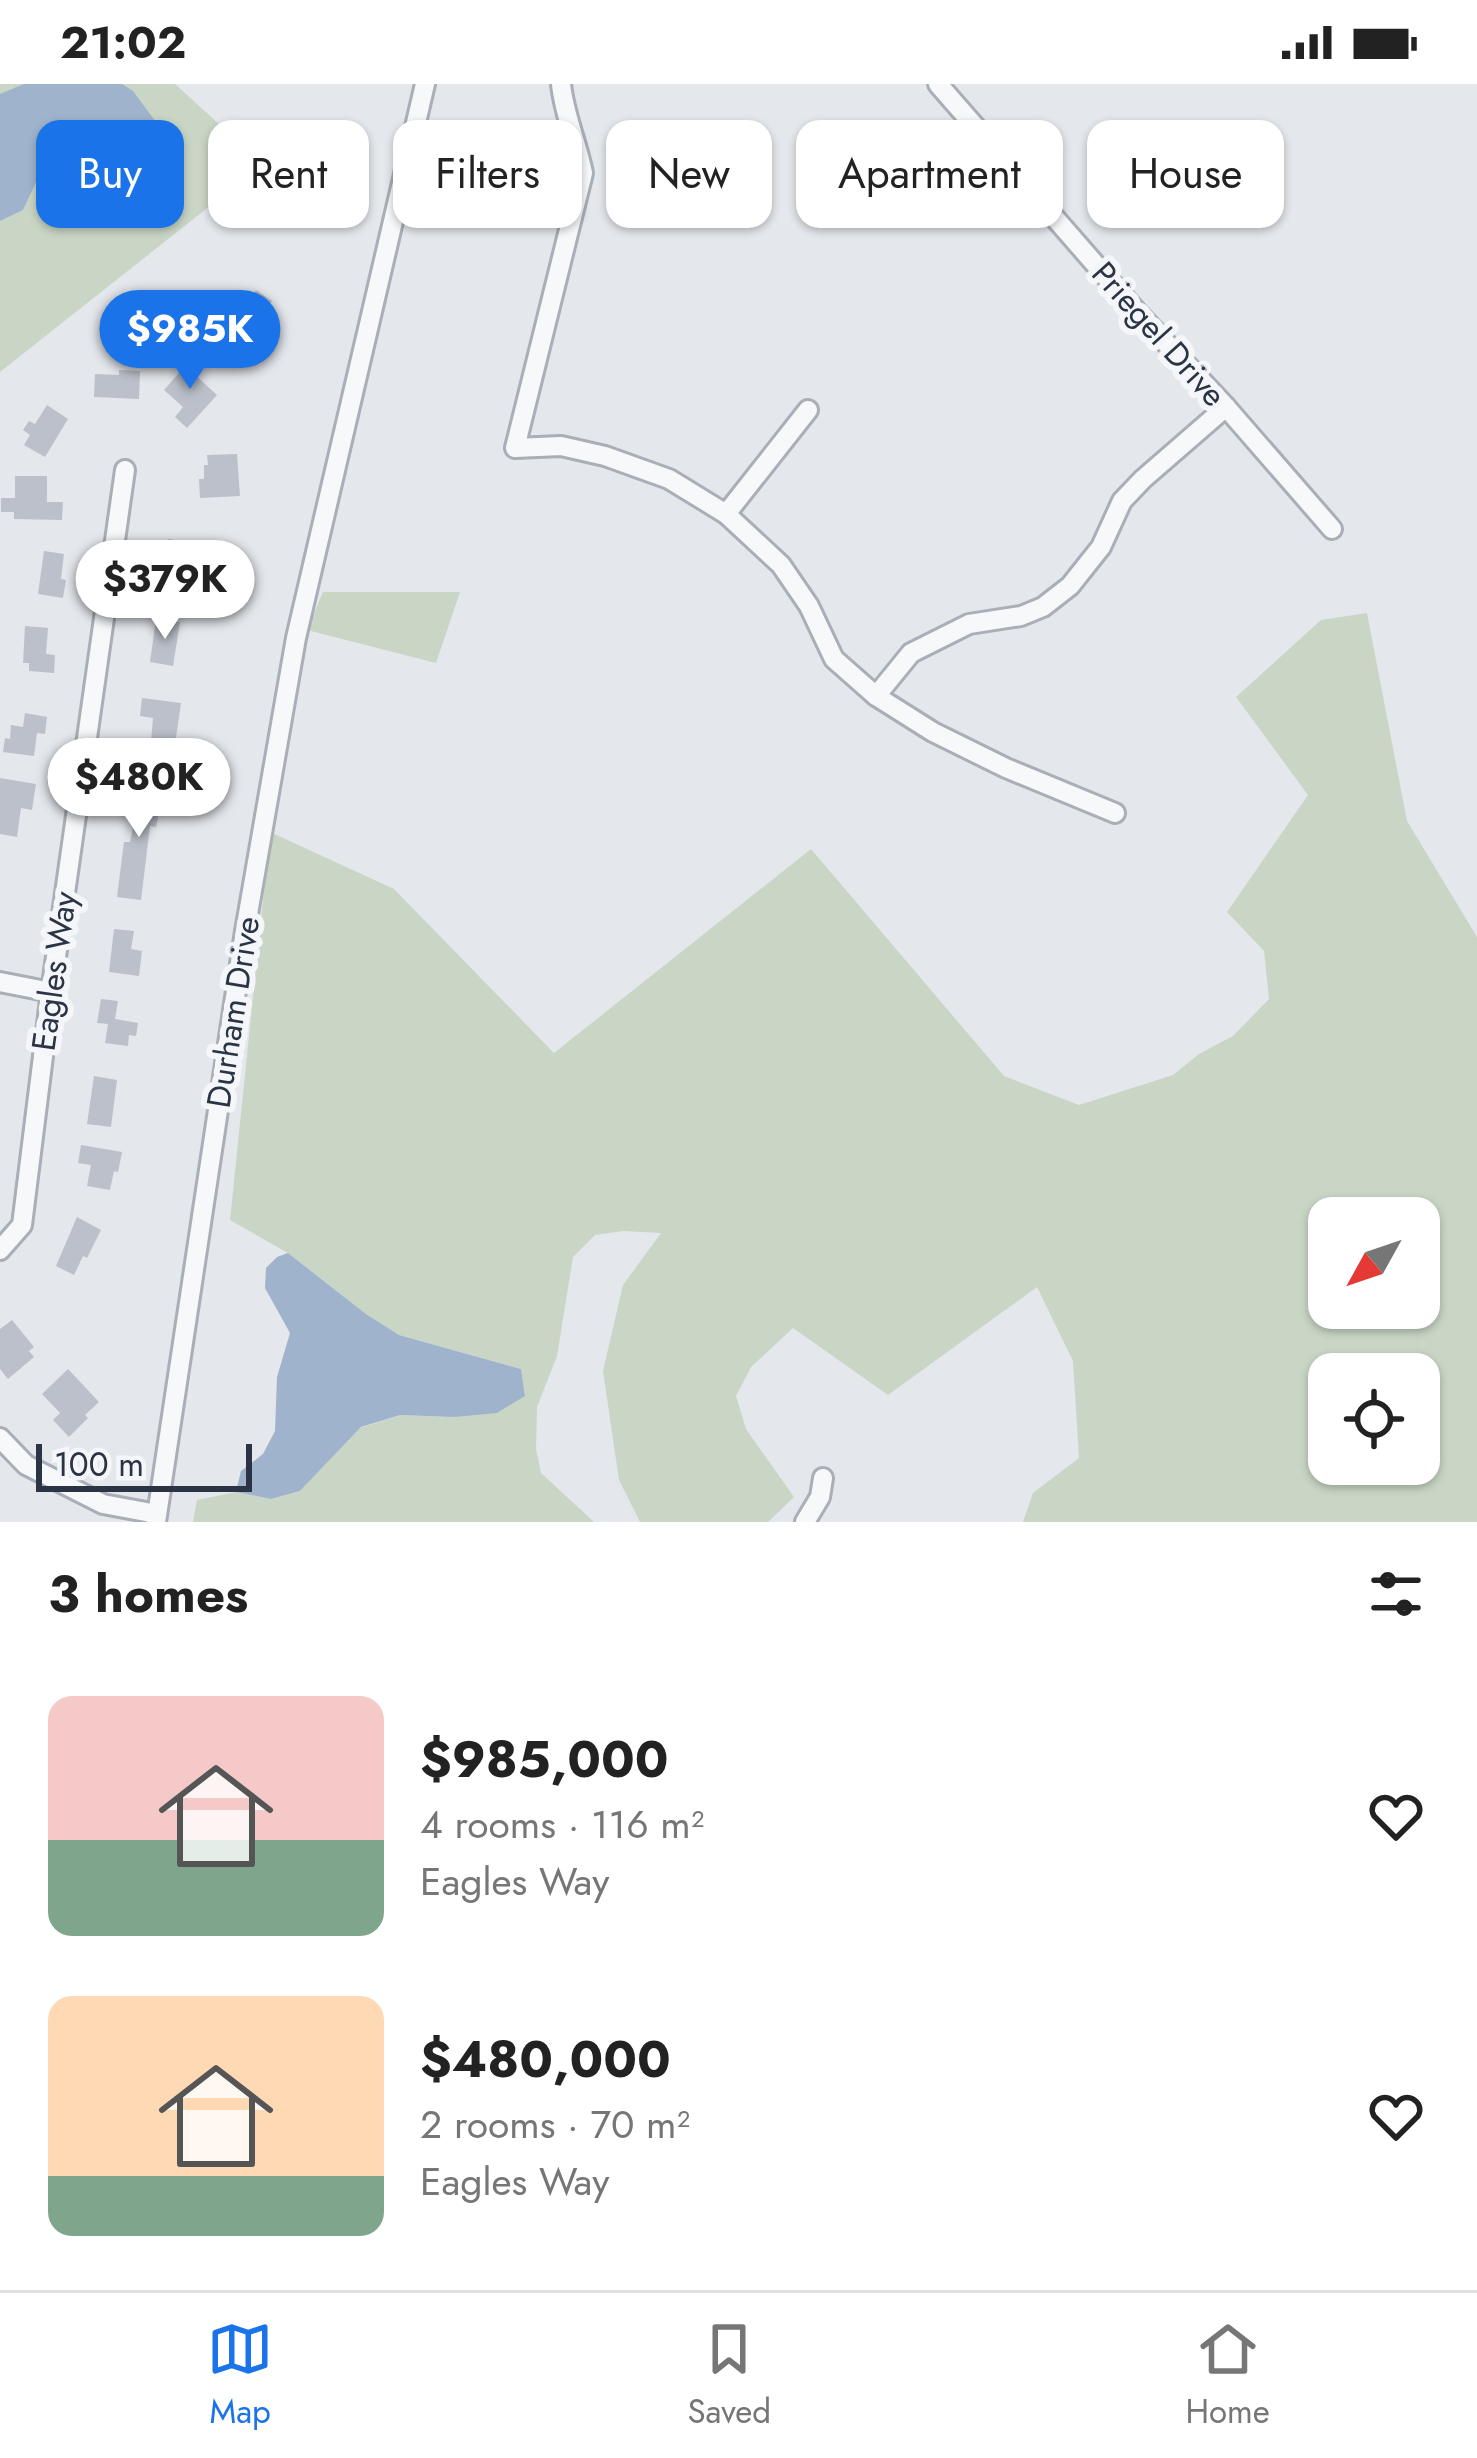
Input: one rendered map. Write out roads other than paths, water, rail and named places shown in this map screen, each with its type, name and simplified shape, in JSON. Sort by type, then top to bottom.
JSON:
[{"type":"street","name":"Durham Drive","points":[[156,1518],[245,931],[288,682],[424,84]]},
{"type":"street","points":[[561,84],[583,173],[515,448],[560,446],[669,479],[726,514],[781,566],[809,606],[834,658],[876,696],[933,732],[1006,768],[1115,813]]},
{"type":"street","name":"Priegel Drive","points":[[938,84],[1332,530]]},
{"type":"street","points":[[876,696],[911,653],[969,624],[1021,616],[1043,607],[1070,586],[1101,547],[1122,501],[1226,407]]},
{"type":"street","points":[[726,514],[808,410]]},
{"type":"street","name":"Eagles Way","points":[[0,1250],[22,1225],[125,470]]},
{"type":"street","points":[[0,982],[51,992]]},
{"type":"street","points":[[0,1438],[26,1465],[103,1504],[156,1518]]},
{"type":"street","points":[[805,1522],[820,1497],[823,1478]]},
{"type":"water","points":[[24,84],[122,84],[154,120],[36,120],[36,182],[23,210],[0,221],[0,94]]},
{"type":"water","points":[[288,1253],[399,1335],[521,1369],[525,1396],[497,1413],[400,1415],[361,1427],[300,1491],[271,1499],[236,1492],[241,1471],[263,1454],[275,1431],[277,1377],[290,1333],[265,1288],[266,1268]]}]
